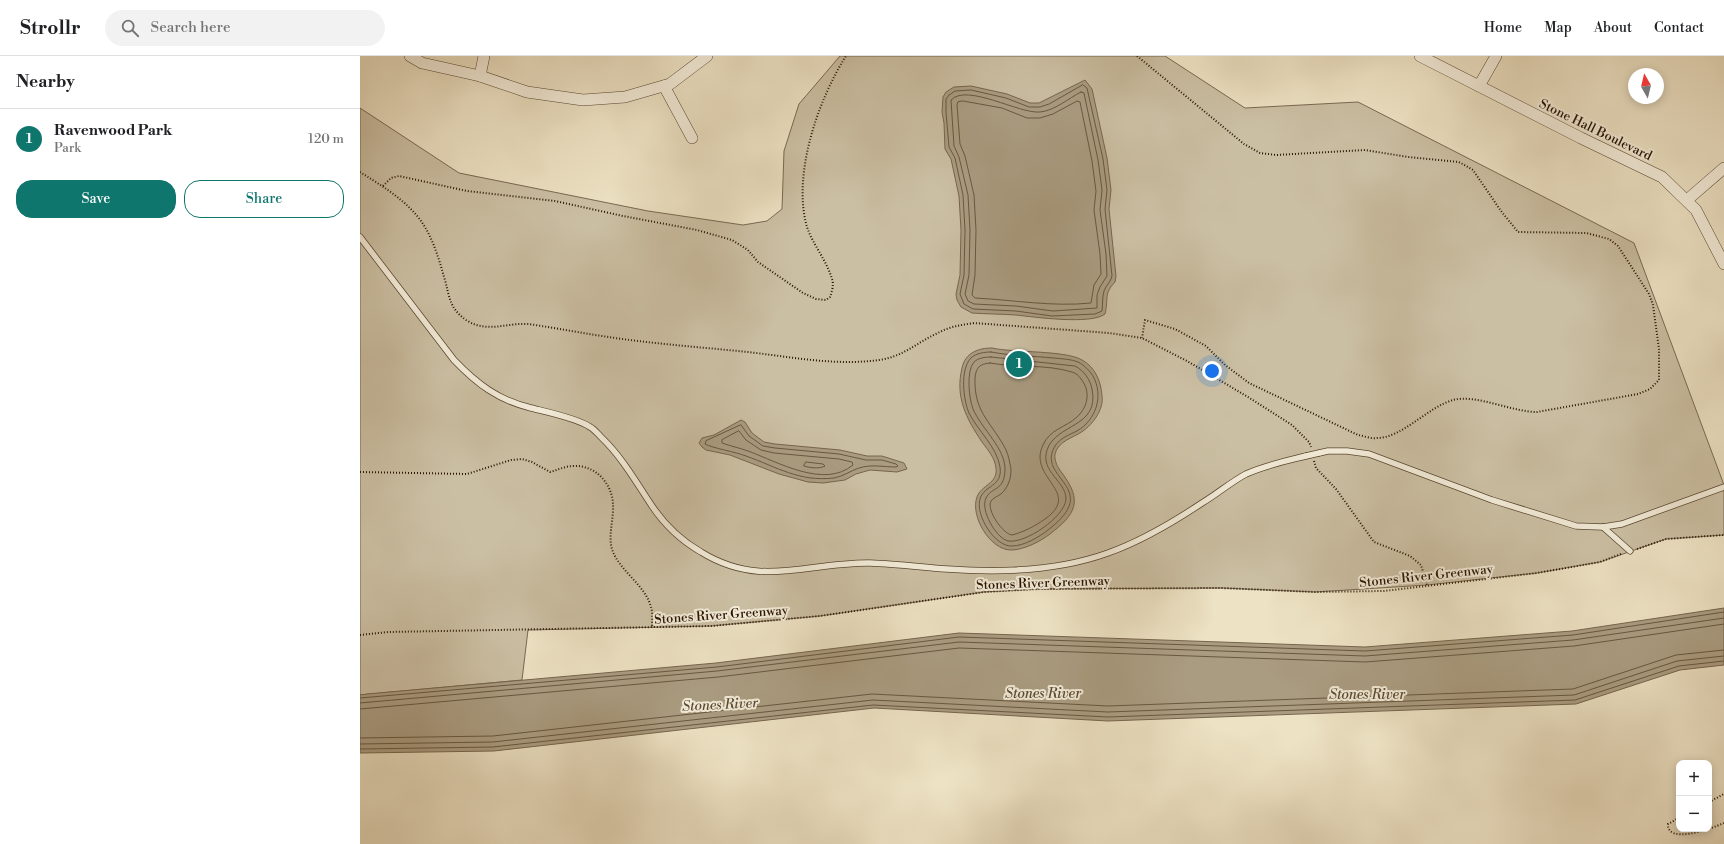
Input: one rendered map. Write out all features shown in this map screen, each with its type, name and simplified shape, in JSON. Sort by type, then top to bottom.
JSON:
[{"type":"street","points":[[410,56],[422,63],[480,76],[527,92],[583,100],[625,97],[670,84],[707,56]]},
{"type":"street","points":[[480,76],[484,56]]},
{"type":"street","name":"Stone Hall Boulevard","points":[[1420,56],[1581,138],[1662,177],[1696,210],[1724,264]]},
{"type":"street","points":[[1479,86],[1496,56]]},
{"type":"street","points":[[664,86],[692,138]]},
{"type":"street","points":[[1687,200],[1724,168]]},
{"type":"lane","points":[[360,237],[454,360],[471,378],[484,388],[505,400],[555,414],[590,426],[614,449],[653,508],[684,541],[702,553],[737,568],[774,572],[850,563],[870,563],[984,570],[1032,568],[1070,563],[1109,552],[1138,539],[1185,514],[1245,475],[1277,463],[1328,451],[1347,451],[1369,454],[1492,500],[1576,526],[1603,527],[1622,524],[1724,487]]},
{"type":"lane","points":[[1603,527],[1630,551]]},
{"type":"path","points":[[383,186],[390,178],[399,176],[467,191],[555,201],[697,230],[732,240],[748,250],[764,266],[803,293],[816,299],[826,300],[830,297],[833,280],[808,227],[804,205],[803,171],[812,131],[825,98],[846,56]]},
{"type":"path","points":[[1137,56],[1244,144],[1260,153],[1276,155],[1365,150],[1408,157],[1459,162],[1473,170],[1492,199],[1518,232],[1586,233],[1596,234],[1609,239],[1618,246],[1649,294],[1655,318],[1660,369],[1659,380],[1650,389],[1638,394],[1538,412],[1527,412],[1503,406],[1461,399],[1451,401],[1387,437],[1376,439],[1358,435],[1249,383],[1225,365],[1206,346],[1175,330],[1145,320],[1142,338]]},
{"type":"path","points":[[360,172],[383,186],[409,208],[423,224],[435,249],[450,302],[457,313],[468,321],[482,328],[528,323],[631,340],[821,362],[881,360],[902,354],[939,332],[956,326],[974,323],[1102,332],[1142,338],[1187,361],[1292,425],[1309,442],[1311,448]]},
{"type":"path","points":[[1313,455],[1316,468],[1336,489],[1374,542],[1410,556],[1421,565],[1427,586]]},
{"type":"path","points":[[360,472],[467,474],[511,460],[522,459],[532,462],[550,472],[575,466],[592,470],[605,480],[613,502],[610,538],[613,551],[619,563],[645,595],[651,607],[652,628]]},
{"type":"path","name":"Stones River Greenway","points":[[360,635],[388,632],[712,626],[820,616],[984,592],[1039,589],[1221,588],[1315,592],[1384,591],[1537,573],[1600,562],[1666,539],[1724,535]]},
{"type":"path","points":[[1712,800],[1724,794]]},
{"type":"path","points":[[1670,836],[1668,832],[1668,824],[1676,820]]},
{"type":"path","points":[[1699,835],[1724,823]]},
{"type":"shaded area","points":[[840,56],[1165,56],[1245,108],[1358,102],[1634,243],[1724,485],[1724,535],[1666,539],[1600,562],[1537,573],[1427,585],[1315,592],[1221,588],[1039,589],[984,592],[820,616],[711,626],[528,630],[522,680],[360,695],[360,108],[459,173],[648,211],[743,225],[767,221],[782,209],[784,151],[799,104]]},
{"type":"water","points":[[1085,80],[1092,89],[1107,158],[1111,190],[1109,209],[1116,276],[1115,282],[1109,290],[1105,314],[1088,319],[1075,320],[972,313],[961,307],[957,300],[956,294],[960,275],[961,230],[959,196],[951,159],[945,149],[942,112],[943,97],[946,92],[954,87],[971,86],[1007,94],[1030,103],[1039,103]]},
{"type":"water","points":[[992,348],[1013,351],[1052,353],[1082,360],[1094,371],[1099,380],[1101,390],[1102,401],[1100,411],[1097,416],[1083,431],[1066,440],[1059,446],[1055,454],[1055,459],[1059,469],[1069,483],[1073,492],[1074,506],[1071,513],[1059,527],[1046,537],[1032,545],[1016,550],[1003,549],[996,544],[989,538],[979,522],[976,513],[977,497],[994,478],[996,468],[993,457],[976,433],[967,416],[961,398],[960,379],[962,368],[966,359],[977,350]]},
{"type":"water","points":[[741,420],[745,422],[752,433],[764,442],[840,450],[867,456],[882,456],[904,463],[907,469],[897,472],[870,470],[856,474],[845,480],[823,483],[808,482],[779,474],[730,455],[706,450],[699,443],[702,438],[714,435]]},
{"type":"water","name":"Stones River","points":[[1724,608],[1724,665],[1680,670],[1576,704],[1108,721],[874,708],[494,751],[360,753],[360,695],[367,694],[716,663],[959,633],[1365,647],[1572,631]]},
{"type":"place","name":"Ravenwood Park","points":[[1019,364]]}]
